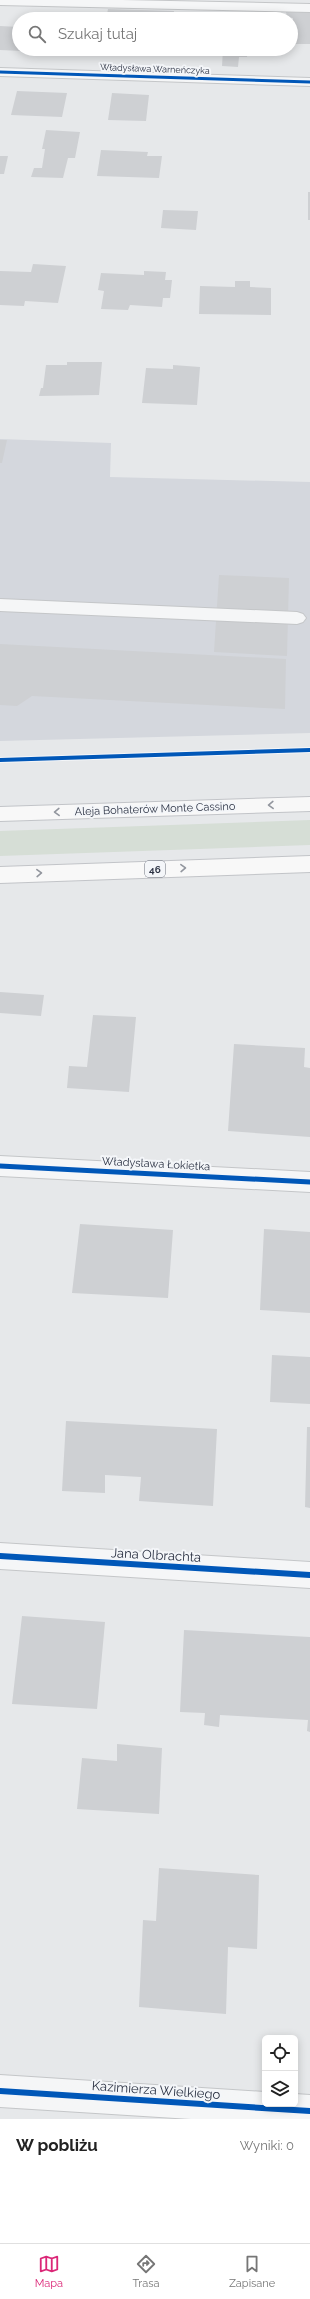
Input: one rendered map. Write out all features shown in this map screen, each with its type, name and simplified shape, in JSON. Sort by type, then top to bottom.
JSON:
[{"type":"main road","name":"Aleja Bohaterów Monte Cassino","points":[[0,814],[310,804]]},
{"type":"main road","name":"46","points":[[0,875],[310,864]]},
{"type":"street","points":[[0,1],[310,8]]},
{"type":"street","name":"Władysława Warneńczyka","points":[[0,72],[310,82]]},
{"type":"street","points":[[0,605],[297,618]]},
{"type":"street","name":"Władysława Łokietka","points":[[0,1166],[310,1182]]},
{"type":"street","name":"Jana Olbrachta","points":[[0,1556],[310,1575]]},
{"type":"street","name":"Kazimierza Wielkiego","points":[[0,2091],[310,2111]]},
{"type":"shaded area","points":[[0,439],[111,443],[110,477],[310,482],[310,733],[0,741]]},
{"type":"shaded area","points":[[310,820],[310,845],[0,856],[0,831]]},
{"type":"building","points":[[108,9],[174,11],[174,12],[107,12]]},
{"type":"building","points":[[298,12],[310,12],[310,44],[298,44]]},
{"type":"building","points":[[0,26],[12,27],[12,51],[0,50]]},
{"type":"building","points":[[223,56],[247,56],[239,57],[238,67],[222,66]]},
{"type":"building","points":[[17,91],[67,93],[62,117],[11,115]]},
{"type":"building","points":[[112,93],[149,95],[146,121],[108,120]]},
{"type":"building","points":[[46,130],[80,132],[75,158],[68,158],[63,178],[31,177],[34,168],[42,168],[45,149],[42,149]]},
{"type":"building","points":[[101,150],[148,152],[147,156],[162,156],[159,178],[97,176]]},
{"type":"building","points":[[0,156],[8,156],[4,174],[0,174]]},
{"type":"building","points":[[308,192],[310,192],[310,220],[308,220]]},
{"type":"building","points":[[163,210],[198,211],[196,230],[161,228]]},
{"type":"building","points":[[33,264],[66,266],[58,303],[25,301],[24,306],[0,305],[0,271],[31,272]]},
{"type":"building","points":[[144,271],[166,272],[165,280],[172,280],[170,298],[163,298],[162,307],[130,305],[128,310],[101,309],[104,291],[98,290],[101,273],[144,275]]},
{"type":"building","points":[[235,281],[250,281],[250,287],[271,288],[271,315],[199,314],[200,286],[235,287]]},
{"type":"building","points":[[67,362],[102,362],[99,395],[39,396],[41,388],[43,388],[46,365],[67,365]]},
{"type":"building","points":[[173,365],[200,367],[197,405],[142,403],[146,368],[173,369]]},
{"type":"building","points":[[0,440],[7,440],[2,463],[0,463]]},
{"type":"building","points":[[219,575],[289,578],[287,656],[214,652]]},
{"type":"building","points":[[0,644],[286,659],[285,709],[32,696],[17,706],[0,705]]},
{"type":"building","points":[[0,992],[44,995],[41,1016],[0,1013]]},
{"type":"building","points":[[93,1015],[136,1017],[129,1092],[67,1088],[69,1066],[87,1067]]},
{"type":"building","points":[[234,1044],[305,1048],[304,1067],[310,1068],[310,1137],[228,1131]]},
{"type":"building","points":[[80,1224],[173,1230],[168,1298],[72,1293]]},
{"type":"building","points":[[264,1229],[310,1232],[310,1313],[260,1310]]},
{"type":"building","points":[[272,1355],[310,1357],[310,1404],[270,1402]]},
{"type":"building","points":[[66,1421],[217,1429],[213,1506],[139,1501],[141,1477],[105,1475],[105,1493],[62,1491]]},
{"type":"building","points":[[307,1427],[310,1427],[310,1508],[305,1507]]},
{"type":"building","points":[[22,1616],[105,1622],[97,1709],[12,1704]]},
{"type":"building","points":[[184,1630],[310,1637],[310,1732],[307,1731],[308,1720],[220,1715],[219,1727],[204,1725],[205,1713],[180,1712]]},
{"type":"building","points":[[117,1744],[162,1748],[159,1814],[77,1809],[82,1758],[117,1761]]},
{"type":"building","points":[[159,1868],[259,1875],[257,1949],[228,1947],[226,2014],[139,2007],[143,1920],[156,1921]]},
{"type":"cycle path","points":[[0,72],[310,82]]},
{"type":"cycle path","points":[[0,760],[310,750]]},
{"type":"cycle path","points":[[0,1166],[310,1182]]},
{"type":"cycle path","points":[[0,1556],[310,1575]]},
{"type":"cycle path","points":[[0,2091],[310,2111]]}]
